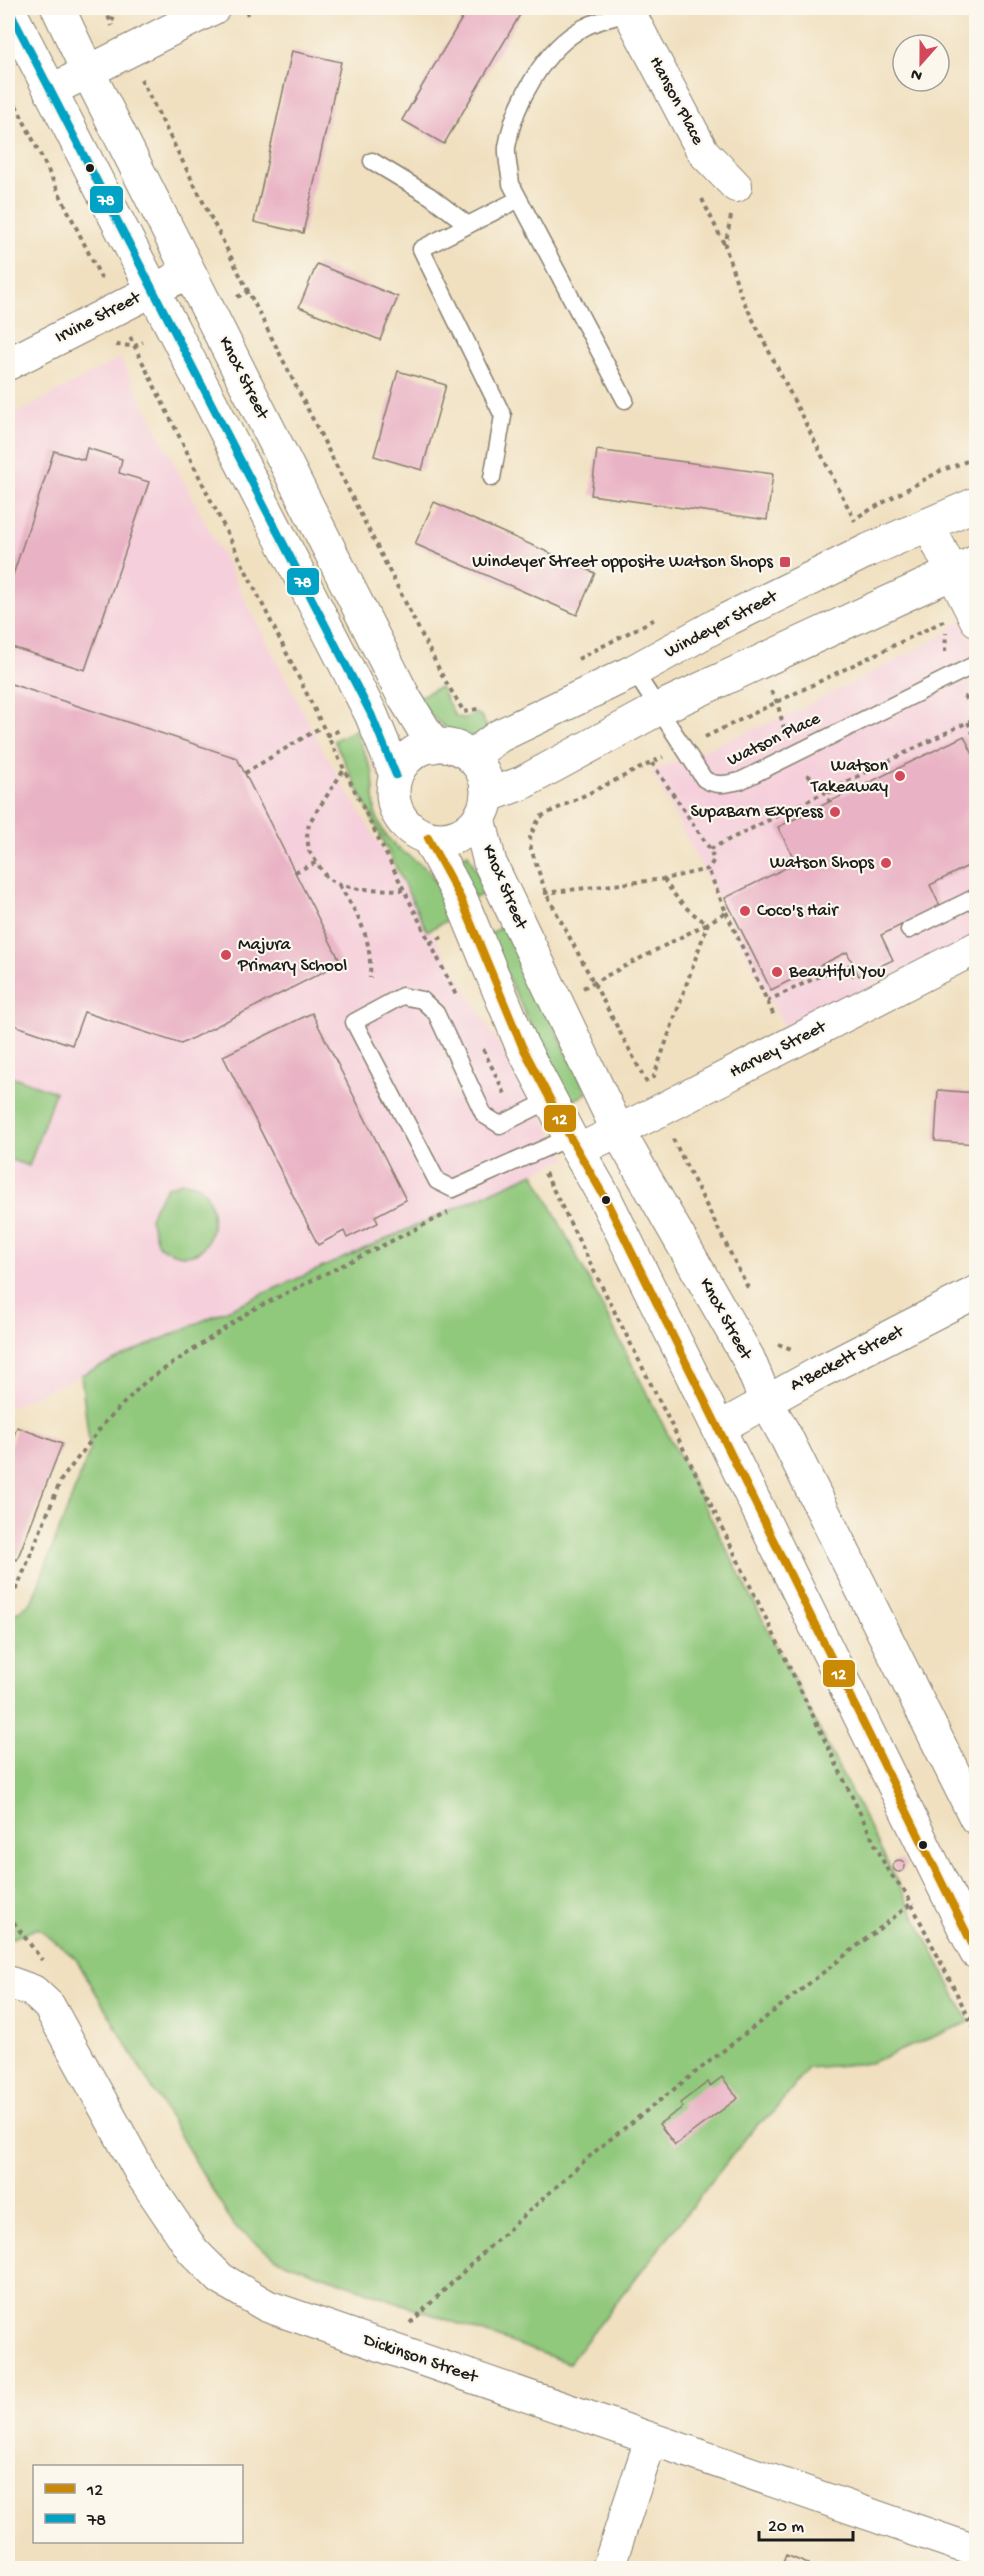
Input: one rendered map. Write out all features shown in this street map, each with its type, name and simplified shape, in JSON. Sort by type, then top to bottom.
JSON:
[{"type":"street","points":[[8,8],[371,714],[396,775]]},
{"type":"street","name":"Knox Street","points":[[58,8],[88,72],[404,697],[434,746]]},
{"type":"street","points":[[50,91],[214,8]]},
{"type":"street","name":"Hanson Place","points":[[628,10],[703,152],[736,186]]},
{"type":"street","name":"Irvine Street","points":[[8,364],[189,272]]},
{"type":"street","name":"Windeyer Street","points":[[471,757],[499,736],[634,671],[728,619],[869,550],[976,504]]},
{"type":"street","points":[[928,524],[965,567],[974,614]]},
{"type":"street","points":[[483,807],[522,783],[658,709],[965,567]]},
{"type":"street","points":[[434,746],[452,747],[471,757],[485,778],[483,807],[471,828],[443,839],[428,838],[409,828],[396,812],[392,791],[396,775],[402,764],[413,753],[434,746]]},
{"type":"street","name":"Knox Street","points":[[483,807],[490,863],[618,1131],[748,1358],[766,1401],[976,1818]]},
{"type":"street","points":[[428,838],[461,898],[522,1046],[552,1099],[719,1428],[976,1952]]},
{"type":"street","name":"Harvey Street","points":[[574,1143],[618,1131],[976,948]]},
{"type":"street","name":"A'Beckett Street","points":[[719,1428],[766,1401],[976,1292]]},
{"type":"street","name":"Dickinson Street","points":[[20,1987],[49,2006],[143,2177],[193,2251],[221,2279],[267,2306],[976,2551]]},
{"type":"street","points":[[608,2568],[651,2439]]},
{"type":"lane","points":[[625,400],[511,184],[507,149],[516,114],[536,77],[558,47],[585,27],[628,10]]},
{"type":"lane","points":[[372,161],[430,196],[468,225]]},
{"type":"lane","points":[[492,478],[503,416],[421,249],[519,199]]},
{"type":"lane","name":"Watson Place","points":[[634,671],[682,748],[704,779],[713,785],[740,781],[976,664]]},
{"type":"lane","points":[[909,930],[976,897]]},
{"type":"lane","points":[[552,1099],[500,1125],[484,1115],[436,1013],[422,1000],[402,996],[354,1022],[437,1181],[453,1189],[535,1154],[574,1143]]},
{"type":"path","points":[[105,8],[124,52],[137,76],[142,80],[239,270],[443,677],[464,712],[484,707]]},
{"type":"path","points":[[112,22],[119,8]]},
{"type":"path","points":[[8,89],[321,727],[459,1001]]},
{"type":"path","points":[[736,186],[725,246],[741,296],[854,519],[940,471],[976,458]]},
{"type":"path","points":[[652,763],[710,849],[714,860],[708,869],[664,879],[546,893],[531,849],[530,836],[540,817],[682,748],[974,614]]},
{"type":"path","points":[[710,849],[976,718]]},
{"type":"path","points":[[968,722],[976,740]]},
{"type":"path","points":[[245,773],[321,727]]},
{"type":"path","points":[[799,769],[830,790]]},
{"type":"path","points":[[343,771],[309,823],[307,836],[309,851],[327,878],[338,884],[359,889],[403,890]]},
{"type":"path","points":[[829,802],[830,790]]},
{"type":"path","points":[[295,872],[317,862]]},
{"type":"path","points":[[708,869],[777,1022]]},
{"type":"path","points":[[664,879],[674,895],[692,914],[708,923]]},
{"type":"path","points":[[338,884],[354,909],[369,940],[370,978]]},
{"type":"path","points":[[594,982],[726,912]]},
{"type":"path","points":[[660,1082],[650,1087],[708,923]]},
{"type":"path","points":[[478,1040],[517,1117]]},
{"type":"path","points":[[535,1154],[700,1482],[888,1871],[906,1893],[976,2032]]},
{"type":"path","points":[[8,1595],[17,1588],[61,1480],[106,1421],[145,1382],[252,1310],[456,1209]]},
{"type":"path","points":[[388,2348],[486,2250],[599,2148],[911,1904],[917,1895]]},
{"type":"path","points":[[8,1915],[48,1967],[20,1987]]},
{"type":"shaded area","name":"Majura Primary School","points":[[120,358],[324,752],[567,1158],[8,1408],[8,418]]},
{"type":"shaded area","name":"Watson Shops","points":[[961,620],[976,651],[976,935],[785,1028],[652,771],[795,712],[935,640]]},
{"type":"green space","points":[[440,687],[455,716],[464,719],[476,713],[481,716],[488,729],[479,737],[467,736],[450,730],[436,720],[416,698]]},
{"type":"green space","points":[[355,730],[373,774],[375,813],[384,833],[395,846],[427,869],[458,915],[427,931],[334,740]]},
{"type":"green space","points":[[468,854],[487,892],[475,898],[451,862]]},
{"type":"green space","points":[[504,925],[587,1093],[571,1102],[564,1096],[488,935]]},
{"type":"green space","points":[[8,1075],[55,1092],[29,1166],[8,1159]]},
{"type":"green space","points":[[534,1173],[969,2022],[870,2063],[808,2068],[771,2115],[756,2125],[569,2363],[276,2259],[233,2225],[76,1959],[38,1928],[8,1940],[8,1619],[32,1601],[90,1450],[81,1375]]},
{"type":"green space","points":[[182,1182],[200,1187],[212,1210],[209,1237],[203,1248],[192,1254],[177,1254],[158,1245],[150,1219],[154,1207],[167,1187]]},
{"type":"building","points":[[468,8],[524,8],[444,144],[402,120]]},
{"type":"building","points":[[292,51],[341,62],[303,233],[254,222]]},
{"type":"building","points":[[317,264],[398,297],[380,340],[299,307]]},
{"type":"building","points":[[398,371],[446,385],[422,470],[374,456]]},
{"type":"building","points":[[87,448],[122,459],[119,473],[149,482],[85,670],[8,646],[8,590],[54,451],[84,460]]},
{"type":"building","points":[[597,450],[773,474],[767,520],[591,495]]},
{"type":"building","points":[[434,502],[595,573],[577,615],[415,544]]},
{"type":"building","points":[[8,683],[237,758],[341,963],[181,1044],[84,1012],[72,1045],[8,1023]]},
{"type":"building","name":"Watson Shops","points":[[964,736],[976,761],[976,862],[930,885],[940,906],[881,935],[893,960],[859,976],[847,952],[771,990],[725,898],[796,863],[778,827]]},
{"type":"building","points":[[312,1013],[406,1200],[375,1216],[378,1223],[347,1238],[344,1231],[318,1245],[223,1056]]},
{"type":"building","points":[[938,1090],[976,1093],[976,1144],[935,1141]]},
{"type":"building","points":[[17,1427],[62,1444],[17,1560],[8,1556],[8,1452]]},
{"type":"building","points":[[901,1860],[904,1861],[904,1871],[897,1872],[894,1871],[893,1864],[894,1861]]},
{"type":"building","points":[[722,2077],[738,2098],[675,2145],[659,2124],[683,2107],[680,2103],[708,2082],[710,2086]]},
{"type":"building","points":[[786,2555],[808,2564],[807,2568],[781,2568]]},
{"type":"transit line","name":"78","points":[[8,8],[371,714],[396,775]]},
{"type":"transit line","name":"12","points":[[428,838],[461,899],[522,1046],[605,1198],[976,1952]]},
{"type":"place","name":"Windeyer Street opposite Watson Shops","points":[[785,562]]},
{"type":"place","name":"Watson Takeaway","points":[[900,776]]},
{"type":"place","name":"SupaBarn Express","points":[[835,812]]},
{"type":"place","name":"Watson Shops","points":[[886,863]]},
{"type":"place","name":"Coco's Hair","points":[[745,911]]},
{"type":"place","name":"Majura Primary School","points":[[226,955]]},
{"type":"place","name":"Beautiful You","points":[[777,972]]}]
